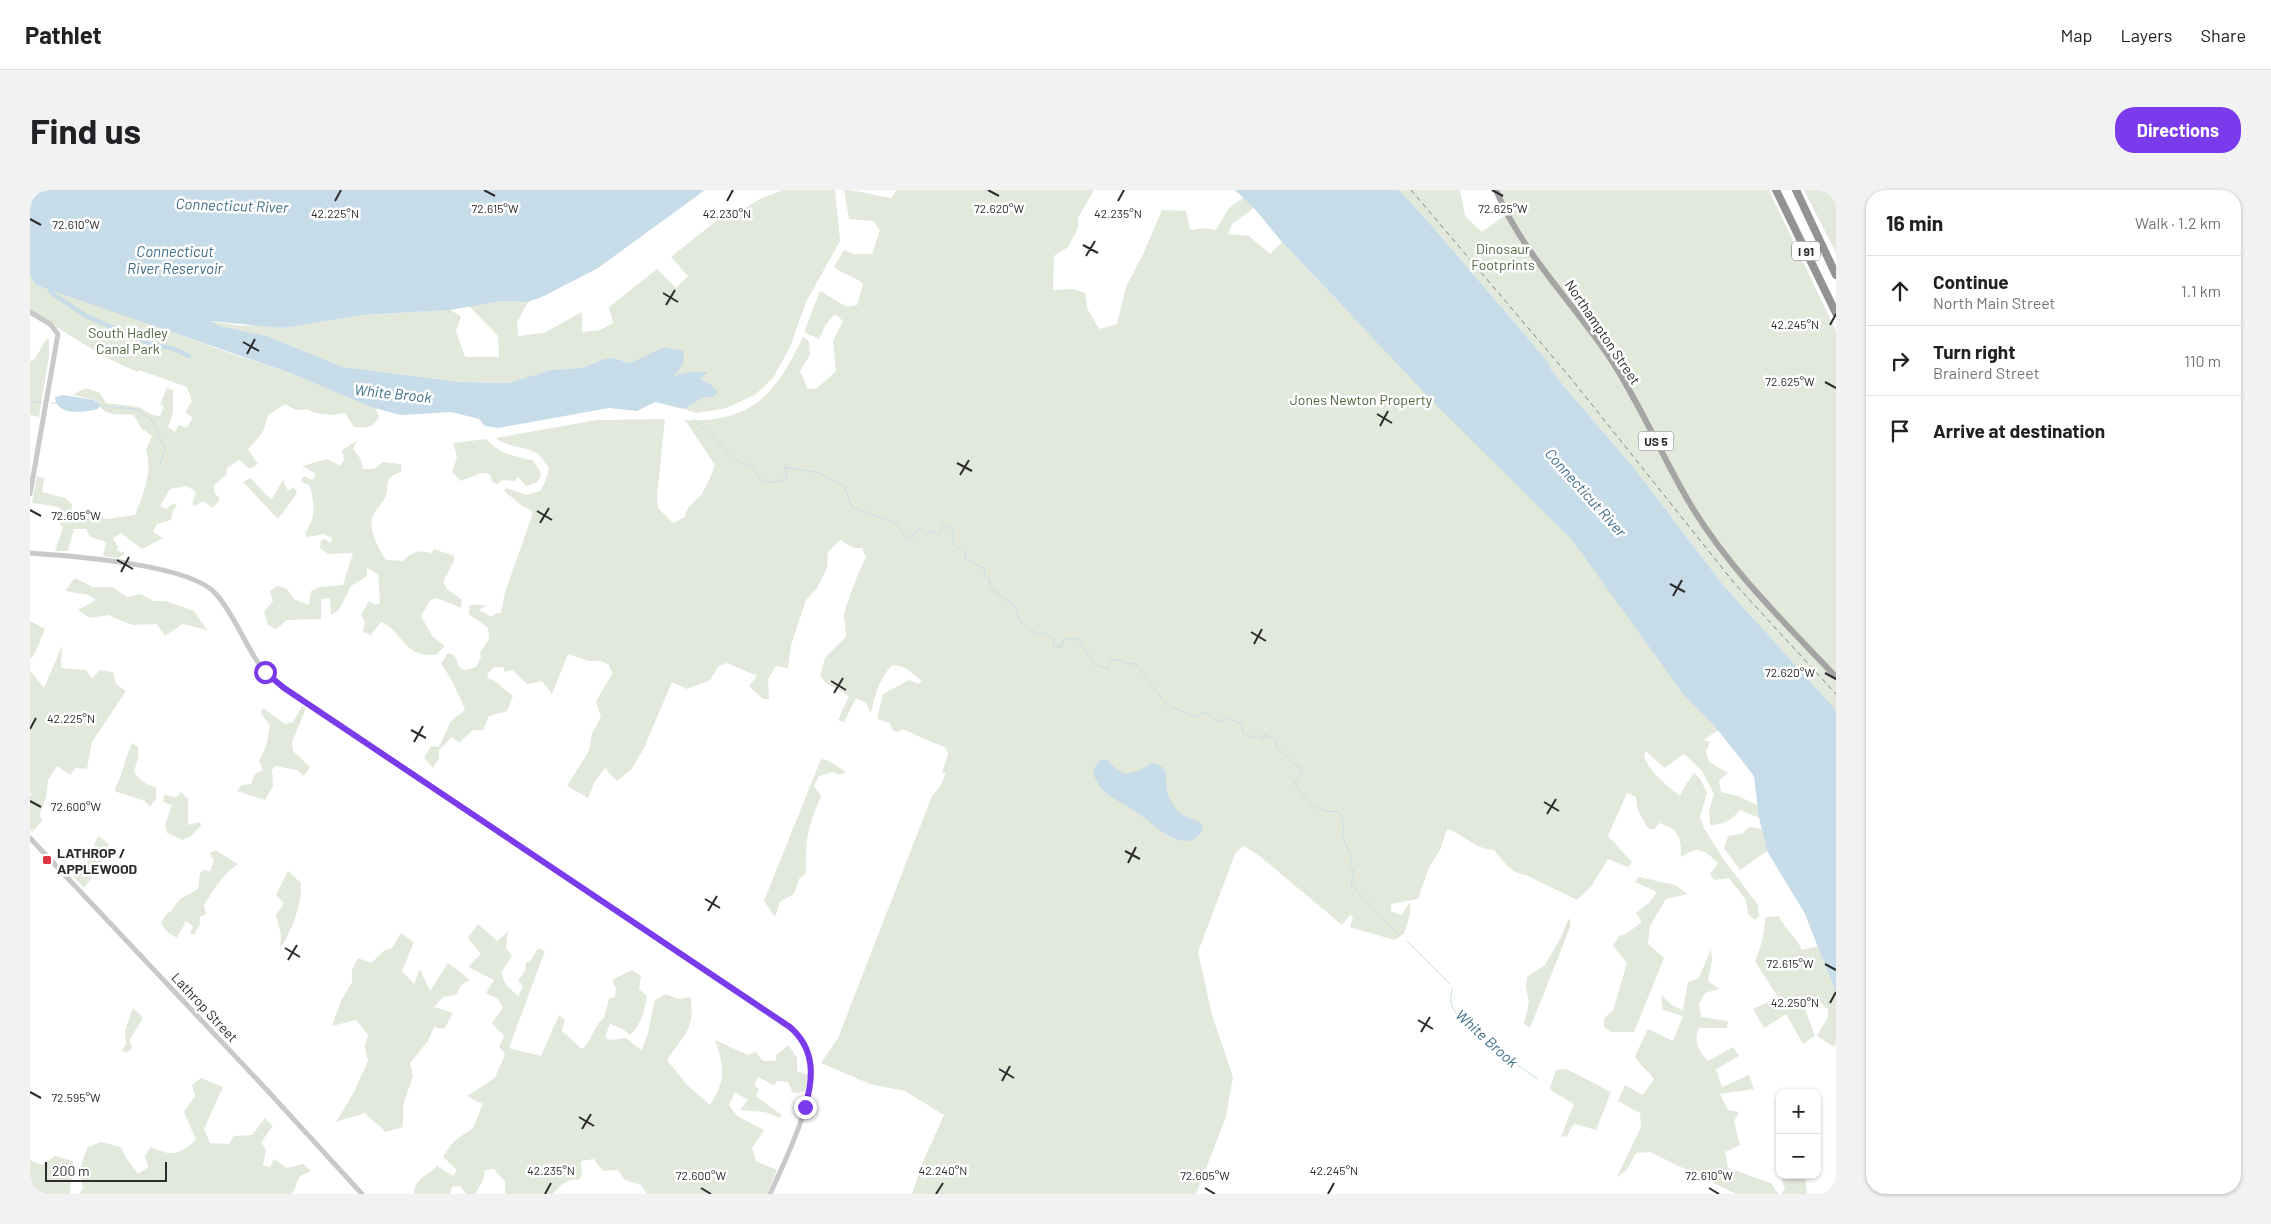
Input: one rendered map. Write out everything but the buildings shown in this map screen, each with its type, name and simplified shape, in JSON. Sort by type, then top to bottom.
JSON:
[{"type":"highway","name":"I 91","points":[[1776,190],[1836,313]]},
{"type":"highway","name":"I 91","points":[[1796,190],[1836,275]]},
{"type":"main road","name":"Northampton Street","points":[[1496,190],[1515,229],[1610,359],[1703,524],[1740,572],[1836,677]]},
{"type":"street","points":[[30,312],[50,324],[58,334],[30,494]]},
{"type":"street","points":[[30,553],[122,561],[188,577],[206,584],[227,607],[247,647],[272,679],[486,825],[781,1021],[803,1042],[811,1064],[809,1091],[789,1150],[770,1194]]},
{"type":"street","name":"Lathrop Street","points":[[30,838],[362,1194]]},
{"type":"green space","points":[[783,190],[835,190],[840,241],[806,302],[790,347],[773,378],[756,394],[727,408],[696,413],[684,409],[704,397],[710,384],[699,379],[707,372],[673,377],[664,347],[630,363],[613,358],[604,359],[582,368],[551,370],[508,383],[460,382],[343,367],[267,336],[220,326],[208,321],[243,326],[259,325],[282,328],[364,315],[450,310],[461,316],[456,331],[465,357],[499,357],[498,336],[469,306],[501,301],[528,302],[517,322],[518,336],[544,333],[582,312],[582,332],[600,330],[613,323],[609,307],[657,269],[676,288],[688,276],[671,257],[726,213],[732,216],[760,199]]},
{"type":"green space","name":"Jones Newton Property","points":[[844,190],[891,198],[897,190],[1094,190],[1078,218],[1078,228],[1068,247],[1054,256],[1053,290],[1074,289],[1085,293],[1087,308],[1099,329],[1117,324],[1126,287],[1162,210],[1186,211],[1190,230],[1203,228],[1216,230],[1229,208],[1244,197],[1254,208],[1232,224],[1228,234],[1249,236],[1270,254],[1282,242],[1345,309],[1602,556],[1724,726],[1704,740],[1710,742],[1706,751],[1709,762],[1728,773],[1719,780],[1721,792],[1738,796],[1759,806],[1759,818],[1740,810],[1727,821],[1710,825],[1709,810],[1714,794],[1702,771],[1684,754],[1664,768],[1646,751],[1644,755],[1654,773],[1680,796],[1694,773],[1701,780],[1707,793],[1700,817],[1704,828],[1724,860],[1758,905],[1759,916],[1755,920],[1748,914],[1746,900],[1729,878],[1714,880],[1710,874],[1718,863],[1708,854],[1697,850],[1681,857],[1680,839],[1675,831],[1659,823],[1654,830],[1648,828],[1638,811],[1636,797],[1627,793],[1608,836],[1632,862],[1628,867],[1608,859],[1592,885],[1577,900],[1517,872],[1508,866],[1494,850],[1476,845],[1447,829],[1440,850],[1429,867],[1418,899],[1391,904],[1391,911],[1401,915],[1410,902],[1410,915],[1404,934],[1394,940],[1350,927],[1353,917],[1350,915],[1342,925],[1257,854],[1243,846],[1235,854],[1198,952],[1212,1015],[1233,1077],[1226,1117],[1196,1194],[912,1194],[922,1164],[944,1115],[905,1091],[870,1084],[821,1063],[838,1038],[932,796],[941,785],[946,772],[942,773],[948,754],[946,748],[902,729],[898,732],[893,731],[890,723],[877,719],[883,694],[909,680],[918,684],[922,681],[904,667],[892,665],[884,676],[878,688],[871,713],[866,703],[856,698],[844,722],[838,720],[849,696],[826,683],[820,676],[825,658],[846,637],[845,612],[866,557],[862,548],[854,548],[840,540],[828,552],[827,568],[817,588],[806,600],[791,645],[788,668],[776,666],[768,679],[769,699],[763,699],[749,686],[757,676],[727,663],[719,666],[710,680],[687,689],[672,682],[644,748],[631,770],[617,781],[605,768],[595,781],[588,798],[567,786],[589,751],[592,733],[601,717],[596,701],[612,674],[609,665],[601,661],[589,661],[568,654],[552,694],[542,681],[527,684],[513,670],[505,672],[503,667],[494,667],[487,674],[488,678],[513,696],[507,711],[489,716],[483,730],[473,730],[459,743],[452,737],[439,750],[439,758],[433,768],[424,758],[431,746],[439,747],[451,721],[465,710],[452,681],[441,664],[448,653],[454,655],[460,668],[465,670],[476,667],[481,657],[480,653],[489,639],[488,628],[469,614],[470,605],[487,605],[479,610],[492,617],[496,613],[501,613],[505,592],[532,516],[532,511],[522,506],[504,491],[506,488],[527,495],[540,491],[546,480],[549,468],[531,450],[505,443],[496,438],[597,420],[665,419],[657,496],[658,508],[673,523],[685,517],[690,506],[705,489],[715,465],[685,420],[708,420],[728,416],[745,410],[759,401],[772,389],[783,374],[803,337],[809,341],[810,355],[800,371],[808,389],[816,389],[836,371],[833,341],[843,321],[835,314],[826,324],[819,339],[804,332],[820,291],[847,307],[857,305],[863,284],[834,267],[844,250],[854,254],[872,254],[880,230],[873,221],[849,219]]},
{"type":"green space","name":"Dinosaur Footprints","points":[[1399,190],[1460,190],[1465,216],[1482,232],[1504,216],[1496,190],[1769,190],[1836,331],[1836,710],[1724,586],[1634,468],[1564,386],[1550,368],[1549,363]]},
{"type":"green space","points":[[1804,190],[1836,190],[1836,253]]},
{"type":"green space","name":"South Hadley Canal Park","points":[[30,275],[36,285],[73,295],[218,349],[290,373],[375,408],[379,417],[369,427],[354,427],[345,413],[333,415],[315,413],[307,409],[296,410],[285,404],[268,415],[261,434],[248,449],[258,464],[250,469],[239,460],[227,468],[227,474],[214,485],[214,492],[220,499],[213,508],[203,501],[195,506],[192,504],[196,492],[187,486],[170,489],[160,506],[166,509],[174,503],[177,506],[173,510],[171,520],[157,524],[153,532],[163,538],[142,549],[121,533],[113,538],[118,547],[117,551],[124,552],[124,555],[117,558],[103,556],[106,542],[90,537],[86,529],[74,529],[68,551],[55,551],[63,528],[60,524],[61,512],[59,507],[32,503],[37,476],[44,478],[42,492],[65,498],[72,504],[71,517],[96,516],[106,519],[135,515],[148,475],[146,450],[152,436],[141,428],[134,415],[112,414],[103,410],[96,400],[72,395],[85,388],[100,393],[106,403],[139,407],[152,415],[160,416],[164,407],[160,404],[167,388],[173,390],[173,413],[168,427],[175,432],[179,425],[186,428],[193,418],[185,412],[192,401],[187,387],[139,370],[137,372],[105,357],[30,311]]},
{"type":"green space","points":[[49,338],[49,356],[39,417],[30,415],[30,361],[34,360]]},
{"type":"green space","points":[[486,439],[502,451],[513,456],[532,460],[540,472],[537,482],[526,486],[518,477],[514,481],[503,480],[497,484],[492,482],[490,474],[481,473],[461,481],[452,472],[457,457],[453,443]]},
{"type":"green space","points":[[357,441],[353,449],[360,458],[363,469],[374,469],[383,462],[401,464],[401,472],[389,479],[386,496],[374,513],[372,521],[375,538],[386,560],[403,561],[413,553],[432,553],[434,549],[454,556],[454,561],[443,582],[447,589],[462,600],[461,608],[437,598],[430,600],[421,616],[432,636],[445,646],[436,655],[425,655],[416,652],[404,643],[389,626],[381,622],[371,635],[363,632],[365,622],[361,615],[369,601],[376,605],[380,603],[378,574],[367,568],[367,576],[351,586],[339,610],[331,615],[330,598],[321,599],[321,619],[287,620],[276,629],[268,625],[264,612],[273,601],[270,591],[277,586],[286,588],[294,599],[309,605],[311,591],[320,587],[343,585],[353,553],[328,554],[320,548],[321,540],[325,539],[330,543],[333,539],[324,534],[307,537],[305,533],[309,527],[314,510],[310,486],[301,481],[304,476],[313,480],[316,474],[302,466],[327,459],[340,466],[344,460],[342,450]]},
{"type":"green space","points":[[251,478],[272,499],[283,480],[288,491],[294,487],[297,493],[278,519],[243,482]]},
{"type":"green space","points":[[75,578],[93,587],[112,587],[127,597],[140,594],[154,601],[165,601],[194,611],[207,630],[182,624],[165,636],[157,624],[132,625],[108,615],[90,618],[78,610],[96,600],[89,595],[65,591]]},
{"type":"green space","points":[[30,621],[45,629],[34,655],[30,659]]},
{"type":"green space","points":[[62,646],[61,668],[86,670],[92,678],[100,670],[113,672],[116,684],[126,691],[92,742],[87,769],[75,768],[70,775],[57,766],[48,780],[46,798],[40,813],[42,821],[32,832],[30,829],[30,796],[32,794],[30,793],[30,671],[44,688]]},
{"type":"green space","points":[[302,706],[306,708],[292,742],[293,751],[310,767],[304,776],[297,770],[275,766],[272,770],[273,786],[265,800],[237,791],[242,785],[251,784],[255,774],[263,770],[259,761],[266,747],[270,726],[261,713],[263,708],[285,724],[293,722]]},
{"type":"green space","points":[[132,743],[138,747],[138,759],[134,771],[143,782],[156,787],[156,798],[150,807],[145,801],[114,791]]},
{"type":"green space","points":[[821,759],[829,761],[846,772],[839,775],[833,772],[819,776],[814,786],[821,796],[808,833],[806,873],[799,879],[794,894],[780,902],[775,917],[764,901]]},
{"type":"green space","points":[[181,792],[188,799],[188,825],[200,822],[201,826],[191,836],[183,840],[167,833],[165,825],[172,805],[163,802],[164,795],[176,797]]},
{"type":"green space","points":[[1749,827],[1762,829],[1767,851],[1740,870],[1724,848],[1728,836],[1742,834]]},
{"type":"green space","points":[[98,836],[109,844],[108,849],[99,867],[84,888],[73,876],[87,863]]},
{"type":"green space","points":[[215,850],[238,864],[223,877],[207,899],[204,905],[206,914],[200,917],[200,924],[194,935],[190,933],[193,926],[186,921],[177,938],[166,931],[161,923],[166,914],[170,912],[180,899],[198,889],[200,872],[204,870],[210,871],[214,861],[210,853]]},
{"type":"green space","points":[[288,871],[301,883],[301,891],[295,917],[280,949],[281,935],[276,915],[284,903],[276,895]]},
{"type":"green space","points":[[1639,877],[1675,885],[1688,894],[1666,899],[1650,926],[1648,944],[1664,958],[1634,1032],[1611,1032],[1604,1027],[1604,1018],[1613,1011],[1627,963],[1613,946],[1619,936],[1626,934],[1642,922],[1636,913],[1649,903],[1657,892],[1635,882]]},
{"type":"green space","points":[[1779,916],[1802,950],[1818,946],[1836,992],[1836,1044],[1834,1047],[1817,1036],[1828,1017],[1828,1009],[1817,1000],[1805,1009],[1815,1036],[1803,1044],[1786,1014],[1764,1028],[1753,1009],[1778,997],[1755,961],[1762,942],[1766,917]]},
{"type":"green space","points":[[1569,918],[1571,925],[1530,1028],[1524,1024],[1529,1002],[1526,987],[1527,977],[1545,965],[1560,939]]},
{"type":"green space","points":[[478,924],[497,941],[508,931],[506,948],[512,956],[501,973],[506,985],[518,996],[523,986],[518,981],[525,971],[526,963],[531,960],[538,948],[545,951],[509,1048],[541,1056],[559,1015],[565,1020],[562,1031],[582,1049],[589,1042],[597,1025],[604,1018],[609,999],[615,997],[616,988],[612,980],[632,970],[641,976],[639,989],[647,996],[642,1017],[630,1035],[621,1028],[610,1024],[605,1037],[609,1040],[626,1038],[641,1050],[648,1033],[655,1000],[666,994],[678,999],[690,997],[690,1024],[667,1060],[688,1086],[710,1105],[719,1088],[722,1074],[721,1059],[715,1040],[748,1055],[756,1052],[763,1061],[776,1061],[776,1055],[788,1045],[797,1057],[797,1071],[808,1075],[805,1092],[793,1093],[788,1082],[776,1081],[775,1086],[758,1077],[754,1085],[759,1089],[756,1096],[782,1115],[780,1118],[765,1112],[740,1110],[748,1100],[735,1092],[729,1105],[737,1116],[764,1130],[752,1148],[756,1161],[777,1170],[767,1194],[647,1194],[641,1185],[625,1180],[618,1170],[603,1171],[594,1159],[581,1161],[582,1175],[579,1180],[568,1181],[553,1194],[505,1194],[505,1182],[494,1169],[485,1170],[483,1180],[475,1194],[466,1194],[460,1186],[452,1187],[450,1194],[414,1194],[419,1181],[437,1166],[453,1176],[457,1170],[443,1157],[453,1142],[473,1128],[483,1104],[467,1096],[495,1078],[505,1054],[499,1047],[504,1036],[492,1023],[503,1008],[498,999],[486,993],[494,980],[468,967],[481,954],[468,938]]},
{"type":"green space","points":[[401,933],[414,942],[402,971],[414,984],[420,969],[430,991],[448,963],[470,980],[461,985],[456,995],[443,997],[434,1007],[453,1013],[444,1029],[434,1027],[428,1041],[410,1063],[413,1076],[403,1105],[403,1127],[385,1132],[365,1113],[336,1122],[354,1092],[368,1061],[365,1046],[368,1035],[356,1020],[332,1026],[341,1001],[352,982],[352,970],[358,958],[371,963],[385,950],[392,948]]},
{"type":"green space","points":[[1711,949],[1712,960],[1708,981],[1719,989],[1705,993],[1699,1004],[1701,1017],[1728,1021],[1727,1028],[1699,1028],[1697,1033],[1698,1046],[1708,1061],[1733,1047],[1739,1056],[1716,1069],[1722,1087],[1749,1075],[1754,1089],[1720,1094],[1728,1110],[1739,1112],[1734,1121],[1740,1145],[1725,1152],[1728,1168],[1771,1183],[1778,1194],[1736,1194],[1650,1152],[1636,1153],[1626,1171],[1617,1177],[1641,1127],[1640,1113],[1618,1101],[1625,1085],[1642,1095],[1654,1080],[1635,1056],[1648,1029],[1673,1041],[1683,1016],[1663,1010],[1661,994],[1673,1006],[1683,1010],[1688,982],[1699,978]]},
{"type":"green space","points":[[133,1008],[143,1018],[129,1041],[132,1047],[128,1052],[122,1051],[126,1044],[125,1030]]},
{"type":"green space","points":[[1566,1069],[1611,1092],[1596,1130],[1574,1124],[1567,1136],[1561,1137],[1574,1104],[1552,1091],[1550,1087],[1556,1070]]},
{"type":"green space","points":[[201,1078],[223,1087],[204,1129],[210,1143],[229,1144],[234,1136],[252,1135],[265,1118],[273,1126],[261,1142],[266,1150],[263,1165],[270,1167],[274,1159],[287,1168],[303,1164],[311,1171],[300,1176],[292,1194],[80,1194],[83,1187],[80,1176],[81,1167],[88,1147],[101,1142],[121,1147],[126,1158],[138,1174],[148,1167],[145,1156],[151,1147],[175,1153],[196,1140],[184,1112],[195,1096],[192,1085]]},
{"type":"green space","points":[[55,1156],[73,1161],[70,1194],[30,1194],[30,1160],[42,1165]]},
{"type":"green space","points":[[1782,1179],[1805,1179],[1807,1194],[1781,1194],[1785,1189]]},
{"type":"water","name":"Connecticut River Reservoir","points":[[30,190],[705,190],[598,268],[544,296],[528,302],[501,301],[450,310],[364,315],[282,328],[210,321],[220,326],[267,336],[343,367],[460,382],[508,383],[551,370],[582,368],[604,359],[613,358],[630,363],[664,347],[684,351],[683,364],[674,376],[688,372],[708,372],[700,379],[710,384],[718,392],[712,397],[704,397],[684,409],[655,402],[637,411],[609,408],[498,428],[485,426],[479,419],[451,412],[401,415],[371,407],[290,373],[36,285],[30,275]]},
{"type":"water","name":"Connecticut River","points":[[1235,190],[1399,190],[1549,363],[1550,368],[1564,386],[1634,468],[1724,586],[1836,710],[1836,992],[1804,912],[1767,851],[1759,818],[1754,776],[1713,724],[1684,695],[1572,540],[1440,409],[1282,242],[1254,208]]},
{"type":"water","points":[[63,395],[94,400],[100,404],[98,409],[72,412],[60,408],[57,403],[55,397]]},
{"type":"water","points":[[1101,760],[1107,760],[1116,769],[1125,774],[1139,771],[1152,763],[1162,767],[1166,774],[1167,791],[1175,808],[1184,816],[1200,823],[1203,829],[1197,837],[1189,841],[1172,837],[1141,815],[1112,798],[1100,787],[1093,772]]},
{"type":"waterway","points":[[50,290],[86,316],[152,345],[172,348],[189,356]]},
{"type":"waterway","points":[[30,403],[42,402]]},
{"type":"waterway","points":[[100,406],[135,409],[151,419],[165,448],[160,465]]},
{"type":"waterway","name":"White Brook","points":[[693,419],[737,460],[754,468],[759,477],[767,482],[776,482],[787,478],[785,467],[819,473],[844,486],[852,507],[895,523],[909,541],[919,528],[929,535],[931,531],[938,534],[944,525],[954,530],[953,543],[966,555],[965,559],[985,569],[984,575],[990,579],[989,587],[1015,606],[1020,622],[1038,634],[1045,633],[1054,639],[1053,644],[1061,648],[1064,639],[1078,639],[1095,665],[1107,669],[1111,660],[1136,664],[1167,705],[1195,717],[1205,712],[1219,722],[1227,717],[1241,724],[1244,733]]},
{"type":"waterway","name":"White Brook","points":[[1247,735],[1253,738],[1256,734],[1263,739],[1265,735],[1277,740],[1276,748],[1303,770],[1294,783],[1303,794],[1318,808],[1330,812],[1338,811],[1342,817],[1344,833],[1342,836],[1352,859],[1350,865],[1354,872],[1351,885],[1399,935]]},
{"type":"waterway","name":"White Brook","points":[[1407,941],[1450,984]]},
{"type":"waterway","name":"White Brook","points":[[1452,988],[1451,1003],[1463,1021],[1489,1044],[1538,1079]]},
{"type":"railway","points":[[1411,190],[1569,376],[1735,584],[1836,694]]},
{"type":"place","name":"LATHROP / APPLEWOOD","points":[[47,860]]},
{"type":"route","points":[[265,672],[284,688],[335,723],[790,1027],[806,1046],[811,1064],[811,1077],[805,1107]]}]
